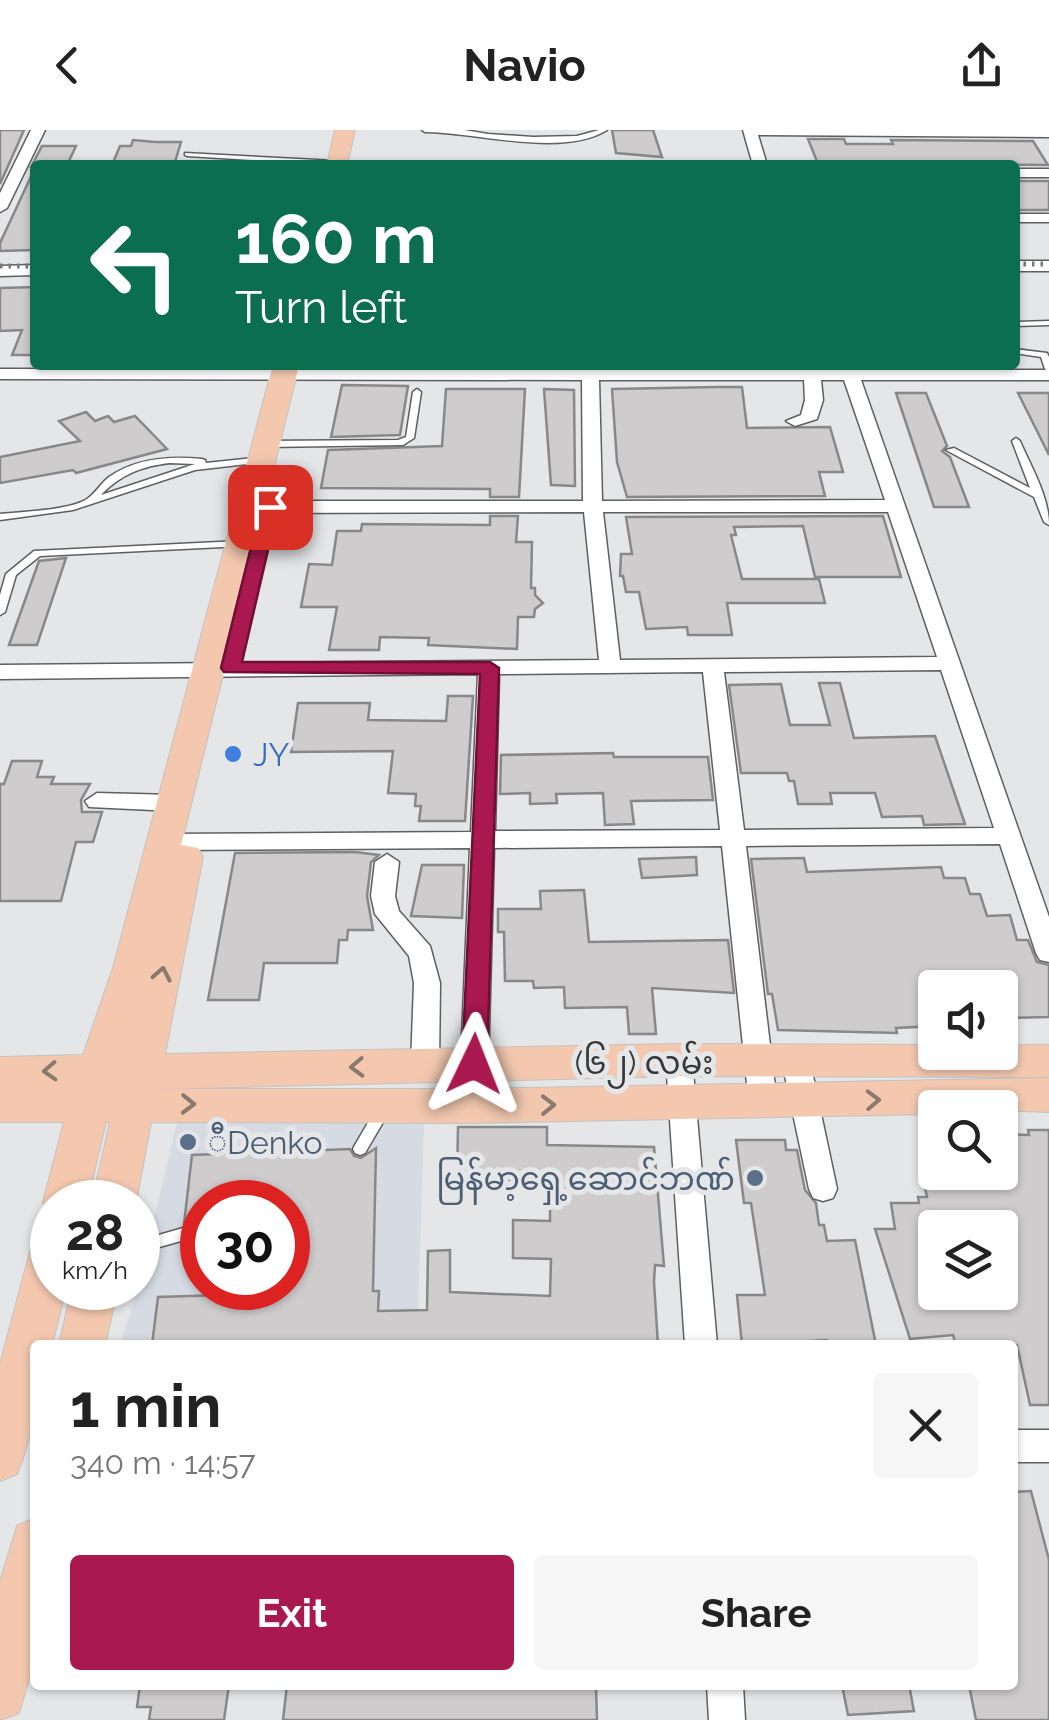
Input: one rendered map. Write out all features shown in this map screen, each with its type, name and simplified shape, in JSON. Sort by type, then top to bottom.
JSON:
[{"type":"main road","points":[[341,160],[345,130]]},
{"type":"main road","points":[[343,160],[356,130]]},
{"type":"main road","points":[[71,1180],[95,1086],[176,829],[292,370]]},
{"type":"main road","points":[[219,668],[243,544],[260,507]]},
{"type":"main road","points":[[119,1180],[140,1087],[176,829]]},
{"type":"main road","name":"(၆၂) လမ်း","points":[[140,1087],[425,1064],[679,1060],[786,1075],[1049,1095]]},
{"type":"main road","name":"(၆၂) လမ်း","points":[[0,1073],[95,1086],[385,1106],[682,1104],[764,1103],[786,1075],[1049,1061]]},
{"type":"main road","name":"(၆၂) လမ်း","points":[[0,1105],[95,1086]]},
{"type":"main road","points":[[34,1340],[40,1310]]},
{"type":"main road","points":[[83,1340],[90,1310]]},
{"type":"main road","points":[[12,1451],[30,1361]]},
{"type":"main road","points":[[0,1694],[30,1565]]},
{"type":"street","points":[[0,208],[8,175],[38,130]]},
{"type":"street","points":[[759,160],[750,131],[969,130],[1049,134]]},
{"type":"street","points":[[1020,174],[1049,173]]},
{"type":"street","points":[[1020,218],[1049,218]]},
{"type":"street","points":[[1020,266],[1049,266]]},
{"type":"street","points":[[0,270],[30,270]]},
{"type":"street","points":[[0,374],[155,370]]},
{"type":"street","points":[[367,370],[590,376],[1049,372]]},
{"type":"street","points":[[795,421],[808,419],[811,413],[812,375]]},
{"type":"street","points":[[851,375],[1049,953]]},
{"type":"street","points":[[590,376],[593,508],[610,666]]},
{"type":"street","points":[[260,507],[894,506]]},
{"type":"street","points":[[0,672],[947,663]]},
{"type":"street","points":[[713,666],[734,839],[786,1075],[824,1189]]},
{"type":"street","points":[[473,1106],[490,668]]},
{"type":"street","points":[[97,800],[176,829],[482,842],[1007,836]]},
{"type":"street","points":[[387,862],[383,896],[387,914],[421,953],[427,983],[425,1064]]},
{"type":"street","points":[[679,1060],[701,1340]]},
{"type":"street","points":[[1018,1446],[1049,1446]]},
{"type":"street","points":[[724,1690],[727,1720]]},
{"type":"lane","points":[[426,130],[486,137],[586,138],[604,130]]},
{"type":"lane","points":[[187,154],[279,160]]},
{"type":"lane","points":[[1020,324],[1049,323]]},
{"type":"lane","points":[[1020,352],[1046,355],[1049,372]]},
{"type":"lane","points":[[0,517],[90,502],[209,464],[270,450],[400,444],[410,438],[417,392]]},
{"type":"lane","points":[[1016,441],[1049,522]]},
{"type":"lane","points":[[952,450],[1039,496]]},
{"type":"lane","points":[[90,502],[110,478],[134,467],[183,460],[209,464]]},
{"type":"lane","points":[[0,612],[17,566],[46,550],[243,544]]},
{"type":"lane","points":[[360,1149],[385,1106]]},
{"type":"shaded area","points":[[424,1121],[417,1340],[122,1340],[131,1310],[160,1310],[160,1194],[177,1122]]},
{"type":"building","points":[[0,130],[24,130],[0,184]]},
{"type":"building","points":[[612,130],[653,130],[662,157],[616,153]]},
{"type":"building","points":[[808,139],[844,139],[846,144],[893,144],[891,140],[1033,141],[1048,165],[1020,165],[1020,160],[816,160]]},
{"type":"building","points":[[133,140],[181,142],[176,160],[114,160],[120,146],[131,146]]},
{"type":"building","points":[[42,146],[76,146],[69,160],[35,160]]},
{"type":"building","points":[[30,179],[30,250],[0,251],[0,243]]},
{"type":"building","points":[[1020,181],[1049,181],[1049,210],[1020,210]]},
{"type":"building","points":[[30,287],[30,355],[12,355],[22,330],[0,331],[0,288]]},
{"type":"building","points":[[342,385],[408,386],[400,435],[331,437]]},
{"type":"building","points":[[742,387],[747,428],[830,427],[843,472],[819,472],[825,496],[627,497],[617,462],[612,389]]},
{"type":"building","points":[[446,389],[525,389],[519,497],[490,497],[490,489],[321,488],[328,450],[442,446]]},
{"type":"building","points":[[544,389],[574,390],[575,486],[551,485]]},
{"type":"building","points":[[896,393],[926,393],[947,446],[942,451],[950,457],[969,507],[934,507]]},
{"type":"building","points":[[1018,393],[1049,393],[1049,455]]},
{"type":"building","points":[[86,412],[95,421],[108,416],[114,422],[135,416],[167,449],[76,473],[73,470],[0,483],[0,457],[80,441],[59,421]]},
{"type":"building","points":[[490,516],[518,516],[516,542],[532,542],[531,588],[535,588],[535,595],[543,603],[535,609],[534,617],[518,617],[517,649],[428,645],[429,638],[380,637],[379,650],[329,650],[337,607],[301,607],[309,564],[332,565],[337,531],[361,531],[362,524],[490,525]]},
{"type":"building","points":[[883,516],[901,577],[815,577],[803,526],[734,527],[736,535],[731,535],[742,579],[819,579],[825,603],[727,603],[732,635],[688,635],[687,627],[646,629],[639,592],[626,592],[620,576],[621,554],[632,554],[626,517]]},
{"type":"building","points":[[66,558],[37,645],[9,645],[39,561]]},
{"type":"building","points":[[819,683],[840,683],[854,738],[935,736],[965,824],[924,825],[922,816],[882,817],[875,793],[830,793],[832,804],[798,804],[794,781],[789,781],[787,773],[741,773],[729,685],[781,684],[790,725],[830,725]]},
{"type":"building","points":[[448,696],[473,696],[465,821],[419,821],[421,806],[415,806],[416,794],[388,793],[393,751],[291,752],[298,703],[370,703],[368,720],[446,721]]},
{"type":"building","points":[[613,753],[614,757],[708,757],[713,800],[631,801],[634,824],[605,825],[603,793],[556,794],[557,803],[530,804],[530,793],[500,794],[501,755]]},
{"type":"building","points":[[12,761],[42,761],[37,777],[54,777],[51,784],[90,784],[81,800],[82,812],[102,812],[93,842],[76,842],[61,901],[0,901],[0,784],[4,784]]},
{"type":"building","points":[[235,853],[379,855],[371,862],[367,896],[373,930],[348,930],[347,940],[339,940],[337,963],[264,963],[259,1000],[208,1000]]},
{"type":"building","points":[[696,857],[697,875],[642,878],[639,859]]},
{"type":"building","points":[[804,858],[807,872],[941,867],[944,878],[965,878],[970,894],[980,894],[987,916],[1010,915],[1017,940],[1028,940],[1037,962],[1049,965],[1049,1017],[1018,1018],[1018,970],[918,970],[918,1027],[896,1028],[897,1033],[778,1030],[772,994],[768,994],[751,859]]},
{"type":"building","points":[[422,865],[464,865],[462,918],[411,916]]},
{"type":"building","points":[[584,890],[589,942],[728,940],[734,993],[652,988],[656,1034],[629,1034],[627,1007],[565,1008],[564,987],[534,988],[533,981],[505,981],[504,932],[498,932],[498,909],[541,909],[540,891]]},
{"type":"building","points":[[458,1127],[547,1127],[547,1145],[654,1147],[664,1266],[655,1265],[658,1340],[153,1340],[160,1297],[180,1296],[180,1310],[310,1310],[310,1180],[189,1180],[192,1155],[350,1149],[361,1158],[376,1148],[373,1291],[379,1291],[378,1311],[427,1310],[428,1251],[450,1250],[450,1292],[550,1296],[551,1259],[513,1258],[513,1220],[550,1221],[550,1180],[457,1180]]},
{"type":"building","points":[[1028,1130],[1049,1130],[1049,1405],[1030,1405],[1018,1340],[954,1340],[953,1335],[910,1339],[875,1229],[895,1229],[891,1203],[919,1203],[918,1197],[927,1197],[925,1190],[1018,1190],[1018,1135],[1029,1135]]},
{"type":"building","points":[[736,1140],[785,1140],[786,1150],[797,1150],[805,1190],[816,1203],[819,1225],[824,1225],[827,1241],[855,1240],[875,1340],[742,1340],[737,1295],[765,1295],[751,1203],[744,1203]]},
{"type":"building","points":[[1031,1491],[1049,1560],[1049,1720],[976,1720],[970,1690],[1018,1690],[1018,1492]]},
{"type":"building","points":[[139,1690],[228,1690],[224,1720],[149,1720],[151,1707],[137,1707]]},
{"type":"building","points":[[286,1690],[596,1690],[597,1720],[283,1720]]},
{"type":"building","points":[[843,1690],[910,1690],[914,1711],[848,1715]]},
{"type":"railway","points":[[1020,264],[1049,264]]},
{"type":"railway","points":[[0,266],[30,266]]},
{"type":"place","name":"JY","points":[[233,754]]},
{"type":"place","name":"ီDenko","points":[[188,1142]]},
{"type":"place","name":"မြန်မာ့ရှေ့ဆောင်ဘဏ်","points":[[755,1178]]},
{"type":"route","points":[[270,507],[230,668],[490,668],[474,1064]]}]
